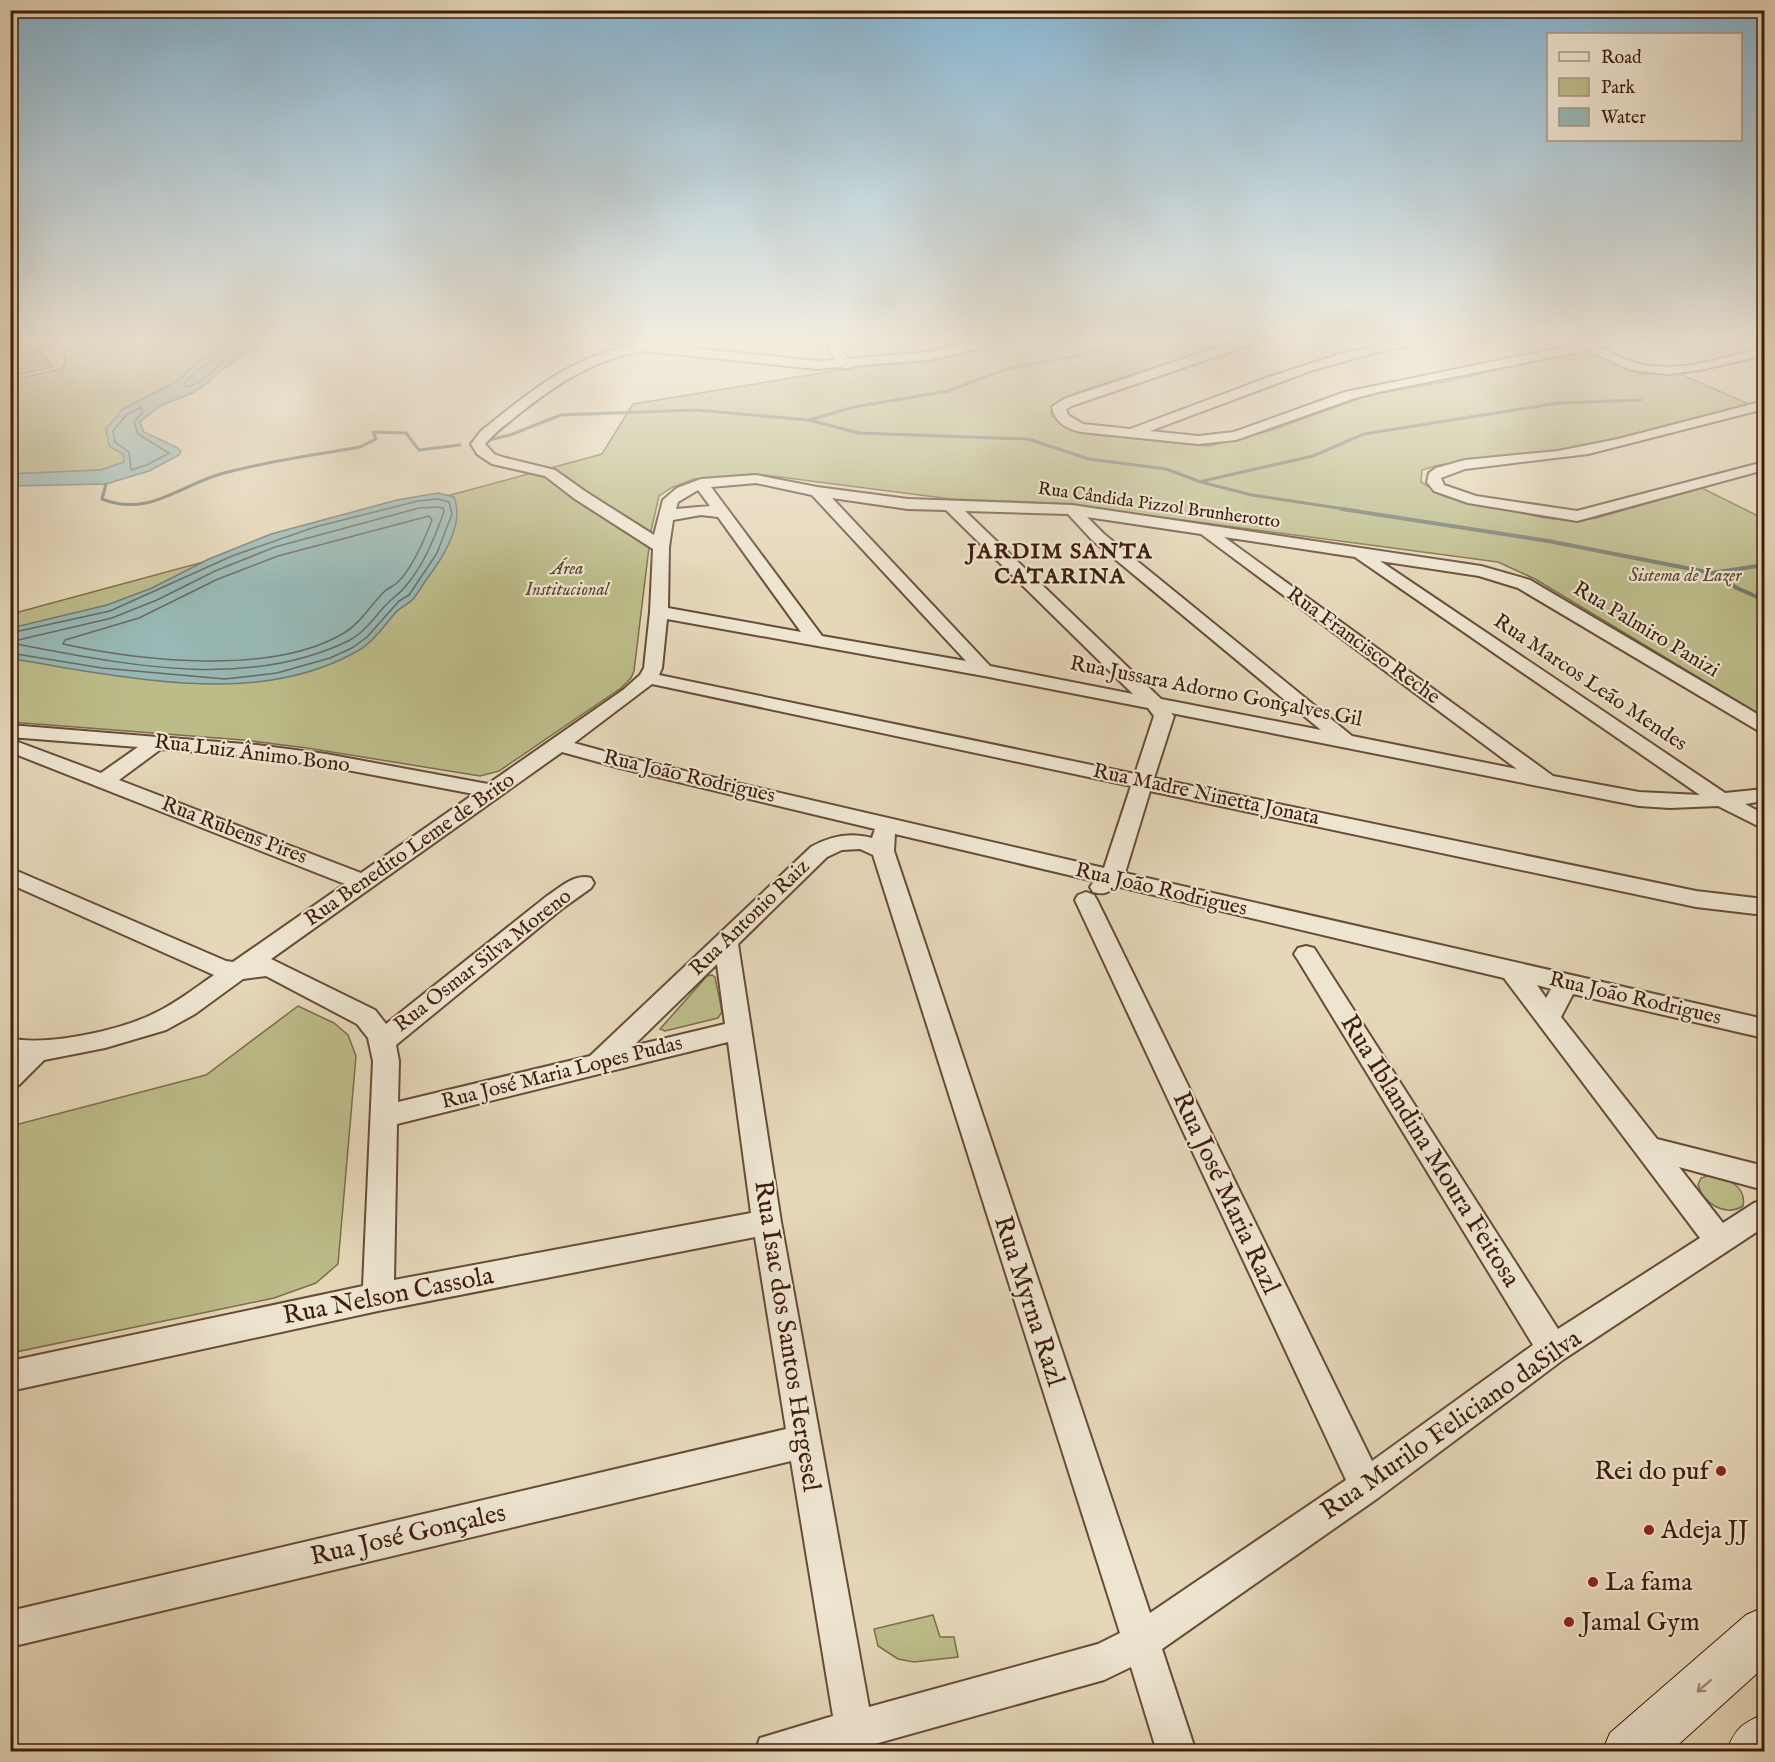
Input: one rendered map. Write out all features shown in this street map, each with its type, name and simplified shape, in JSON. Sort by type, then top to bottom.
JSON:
[{"type":"main road","points":[[1629,1752],[1759,1641]]},
{"type":"main road","points":[[1753,1752],[1764,1741]]},
{"type":"street","points":[[501,422],[478,444],[481,451],[492,460],[539,469],[563,480],[584,498],[610,512],[661,547]]},
{"type":"street","points":[[1066,422],[1081,428],[1198,440],[1236,436],[1274,422]]},
{"type":"street","points":[[1130,434],[1160,422]]},
{"type":"street","points":[[1698,422],[1614,444],[1537,458],[1448,468],[1434,476],[1434,482],[1439,488],[1473,500],[1577,516],[1764,466]]},
{"type":"street","points":[[1155,424],[1167,435],[1176,438]]},
{"type":"street","name":"Rua Cândida Pizzol Brunherotto","points":[[701,483],[756,479],[864,499],[952,507],[1014,506],[1072,510],[1356,553]]},
{"type":"street","points":[[648,678],[653,668],[659,612],[661,547],[666,517],[671,500],[682,491],[701,483],[815,639]]},
{"type":"street","points":[[817,492],[984,670]]},
{"type":"street","points":[[844,520],[852,506],[864,499]]},
{"type":"street","points":[[952,507],[1157,706],[1164,716],[1112,878],[1086,900]]},
{"type":"street","points":[[666,517],[695,510],[723,513]]},
{"type":"street","points":[[1072,510],[1098,537],[1349,743]]},
{"type":"street","points":[[1098,537],[1108,516]]},
{"type":"street","name":"Rua Francisco Reche","points":[[1205,531],[1550,782]]},
{"type":"street","points":[[1240,555],[1244,537]]},
{"type":"street","name":"Rua Marcos Leão Mendes","points":[[1356,553],[1395,567],[1722,800],[1764,822]]},
{"type":"street","name":"Rua Palmiro Panizi","points":[[1395,567],[1481,571],[1524,584],[1764,726]]},
{"type":"street","points":[[766,630],[786,620],[795,610]]},
{"type":"street","name":"Rua Jussara Adorno Gonçalves Gil","points":[[659,612],[984,670],[1157,706],[1664,803],[1764,795]]},
{"type":"street","points":[[927,660],[948,652],[954,645],[955,639]]},
{"type":"street","points":[[1094,693],[1115,686],[1121,671]]},
{"type":"street","name":"Rua Benedito Leme de Brito","points":[[266,960],[363,882],[560,745],[630,694],[648,678]]},
{"type":"street","name":"Rua Madre Ninetta Jonata","points":[[648,678],[1696,899],[1764,906]]},
{"type":"street","points":[[1277,729],[1297,718],[1299,709],[1293,698]]},
{"type":"street","name":"Rua Luiz Ânimo Bono","points":[[10,732],[37,744],[158,742],[326,760],[491,791]]},
{"type":"street","points":[[1468,766],[1482,761],[1491,748],[1487,737]]},
{"type":"street","points":[[104,781],[158,742]]},
{"type":"street","name":"Rua Rubens Pires","points":[[10,745],[37,744],[104,781],[363,882]]},
{"type":"street","name":"Rua João Rodrigues","points":[[560,745],[823,814],[890,837],[1072,869],[1764,1028]]},
{"type":"street","points":[[819,852],[823,814],[890,837]]},
{"type":"street","name":"Rua Antonio Raiz","points":[[640,1041],[726,942],[819,852],[833,846],[890,837]]},
{"type":"street","name":"Rua Myrna Razl","points":[[890,837],[1140,1642],[1177,1752]]},
{"type":"street","name":"Rua José Maria Razl","points":[[1072,869],[1366,1486]]},
{"type":"street","points":[[10,875],[222,969],[239,971]]},
{"type":"street","name":"Rua Osmar Silva Moreno","points":[[384,1040],[555,902],[583,883]]},
{"type":"street","name":"Rua Iblandina Moura Feitosa","points":[[1284,919],[1553,1349]]},
{"type":"street","points":[[1306,954],[1321,927]]},
{"type":"street","name":"Rua Isac dos Santos Hergesel","points":[[726,942],[767,1222],[854,1729]]},
{"type":"street","points":[[10,1048],[16,1051],[36,1052],[110,1036],[159,1022],[186,1007],[239,971],[266,960],[366,1017],[384,1040],[386,1062],[386,1116],[378,1298]]},
{"type":"street","points":[[1513,972],[1719,1241]]},
{"type":"street","points":[[1548,1018],[1566,984]]},
{"type":"street","name":"Rua José Maria Lopes Pudas","points":[[386,1116],[599,1063],[640,1041],[739,1030]]},
{"type":"street","points":[[10,1078],[36,1052]]},
{"type":"street","points":[[1648,1148],[1764,1178]]},
{"type":"street","name":"Rua Murilo Feliciano daSilva","points":[[774,1752],[1104,1661],[1140,1642],[1366,1486],[1553,1349],[1764,1212]]},
{"type":"street","name":"Rua Nelson Cassola","points":[[10,1376],[378,1298],[767,1222]]},
{"type":"street","name":"Rua José Gonçales","points":[[10,1629],[805,1442]]},
{"type":"green space","points":[[10,422],[123,422],[125,462],[101,470],[11,474]]},
{"type":"green space","points":[[622,422],[1060,422],[1088,434],[1209,446],[1294,422],[1681,422],[1608,442],[1439,465],[1422,470],[1421,482],[1444,496],[1545,518],[1574,521],[1596,518],[1702,488],[1758,516],[1764,515],[1764,717],[1535,579],[1498,562],[1055,503],[951,499],[764,475],[694,479],[671,488],[659,496],[651,531],[634,671],[631,678],[621,688],[499,771],[480,776],[243,740],[11,722],[11,614],[602,454]]},
{"type":"green space","points":[[707,976],[715,977],[722,1012],[718,1018],[665,1031],[660,1029]]},
{"type":"green space","points":[[298,1006],[334,1023],[348,1035],[356,1056],[338,1264],[316,1283],[274,1298],[11,1353],[11,1126],[206,1075]]},
{"type":"green space","points":[[1710,1175],[1729,1180],[1739,1188],[1742,1193],[1743,1206],[1729,1210],[1710,1203],[1698,1185],[1701,1178]]},
{"type":"green space","points":[[933,1615],[940,1637],[954,1637],[958,1657],[914,1662],[898,1659],[878,1646],[874,1629]]},
{"type":"water","points":[[112,422],[140,422],[144,432],[181,451],[179,455],[149,471],[106,484],[11,486],[11,474],[101,470],[124,462],[123,454],[109,446],[106,429]]},
{"type":"water","points":[[438,493],[454,497],[457,518],[445,551],[432,571],[414,598],[396,612],[366,645],[322,668],[288,677],[253,682],[183,683],[147,680],[11,659],[11,628],[107,605],[152,588],[209,559],[271,534],[397,500]]},
{"type":"waterway","points":[[489,440],[510,435],[543,422]]},
{"type":"waterway","points":[[818,422],[859,433],[1028,439],[1089,459],[1166,469],[1201,482],[1252,495],[1351,510]]},
{"type":"waterway","points":[[1203,481],[1313,456],[1364,434],[1438,422]]},
{"type":"waterway","points":[[106,484],[102,499],[119,504],[135,504],[150,502],[224,473],[360,447],[376,439],[373,432],[406,433],[419,450],[460,445]]},
{"type":"waterway","points":[[1342,509],[1548,541],[1712,573],[1764,565]]},
{"type":"waterway","points":[[1713,573],[1737,588],[1764,600]]},
{"type":"place","name":"Rei do puf","points":[[1721,1471]]},
{"type":"place","name":"Adeja JJ","points":[[1649,1530]]},
{"type":"place","name":"La fama","points":[[1593,1582]]},
{"type":"place","name":"Jamal Gym","points":[[1569,1622]]},
{"type":"district","name":"JARDIM SANTA CATARINA","points":[[1060,564]]},
{"type":"park label","name":"Sistema de Lazer","points":[[1685,576]]},
{"type":"park label","name":"Área Institucional","points":[[567,579]]}]
